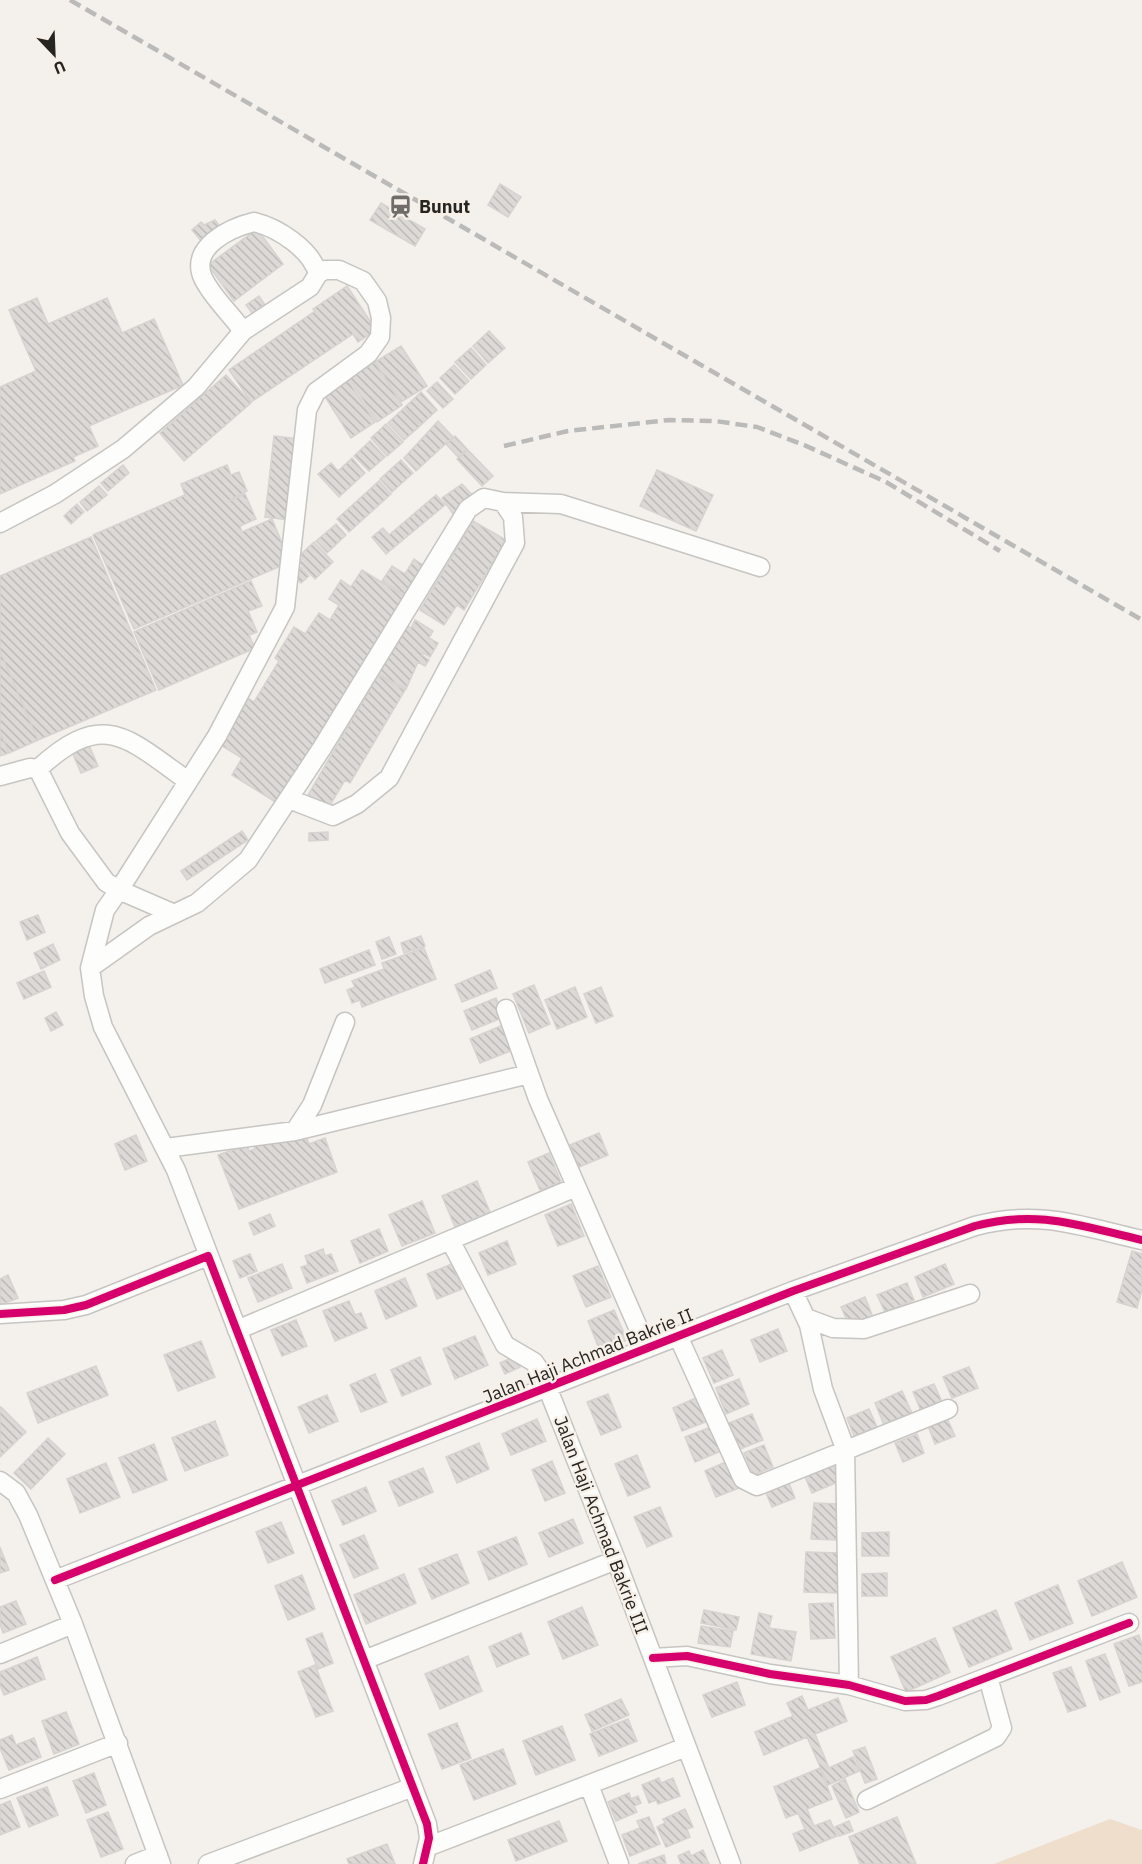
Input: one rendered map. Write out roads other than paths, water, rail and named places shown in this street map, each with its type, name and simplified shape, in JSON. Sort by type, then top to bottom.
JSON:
[{"type":"street","points":[[243,331],[202,276],[201,257],[210,244],[241,226],[254,222],[301,249],[314,262],[318,274]]},
{"type":"street","points":[[0,523],[55,494],[123,448],[196,387],[243,331],[310,287],[318,274],[325,270],[339,270],[363,281],[377,301],[381,318],[380,337],[368,354],[316,392],[307,410],[285,607],[217,736],[105,910],[90,968],[94,996],[113,1050],[166,1148],[413,1787],[429,1832],[425,1856]]},
{"type":"street","points":[[90,968],[149,926],[197,903],[248,860],[289,799],[468,508],[484,498],[502,502],[561,504],[760,567]]},
{"type":"street","points":[[289,799],[333,816],[357,804],[389,778],[515,543],[513,517],[502,502]]},
{"type":"street","points":[[0,776],[30,768],[38,769],[68,745],[98,735],[116,736],[133,741],[188,782]]},
{"type":"street","points":[[38,769],[70,833],[106,882],[172,914]]},
{"type":"street","points":[[506,1009],[529,1074],[647,1348]]},
{"type":"street","points":[[295,1131],[312,1105],[345,1022]]},
{"type":"street","points":[[166,1148],[295,1131],[529,1074]]},
{"type":"street","points":[[237,1330],[576,1187]]},
{"type":"street","name":"Jalan Haji Achmad Bakrie II","points":[[55,1580],[793,1291],[975,1226],[1005,1219],[1053,1220],[1142,1240]]},
{"type":"street","name":"Jalan Haji Achmad Bakrie III","points":[[450,1240],[506,1345],[534,1362],[547,1389],[616,1560],[731,1864]]},
{"type":"street","points":[[0,1314],[64,1310],[86,1305],[208,1256]]},
{"type":"street","points":[[793,1291],[806,1318],[823,1389],[845,1448],[849,1685]]},
{"type":"street","points":[[806,1318],[833,1328],[864,1329],[970,1294]]},
{"type":"street","points":[[678,1336],[743,1479],[750,1485],[757,1486],[845,1448],[948,1408]]},
{"type":"street","points":[[0,1481],[8,1496],[28,1515],[73,1624],[160,1860],[135,1864]]},
{"type":"street","points":[[364,1660],[616,1560]]},
{"type":"street","points":[[653,1658],[687,1656],[770,1674],[849,1685],[916,1702],[1129,1623]]},
{"type":"street","points":[[0,1654],[73,1624]]},
{"type":"street","points":[[867,1800],[996,1737],[1002,1728],[988,1677]]},
{"type":"street","points":[[0,1789],[118,1743]]},
{"type":"street","points":[[425,1856],[589,1785],[686,1747]]},
{"type":"street","points":[[589,1785],[619,1864]]},
{"type":"street","points":[[208,1864],[413,1787]]},
{"type":"railway","points":[[70,0],[1142,620]]},
{"type":"railway","points":[[504,446],[568,431],[669,420],[715,421],[757,427],[804,445],[886,482],[1000,551]]},
{"type":"place","name":"Bunut","points":[[401,207]]}]
